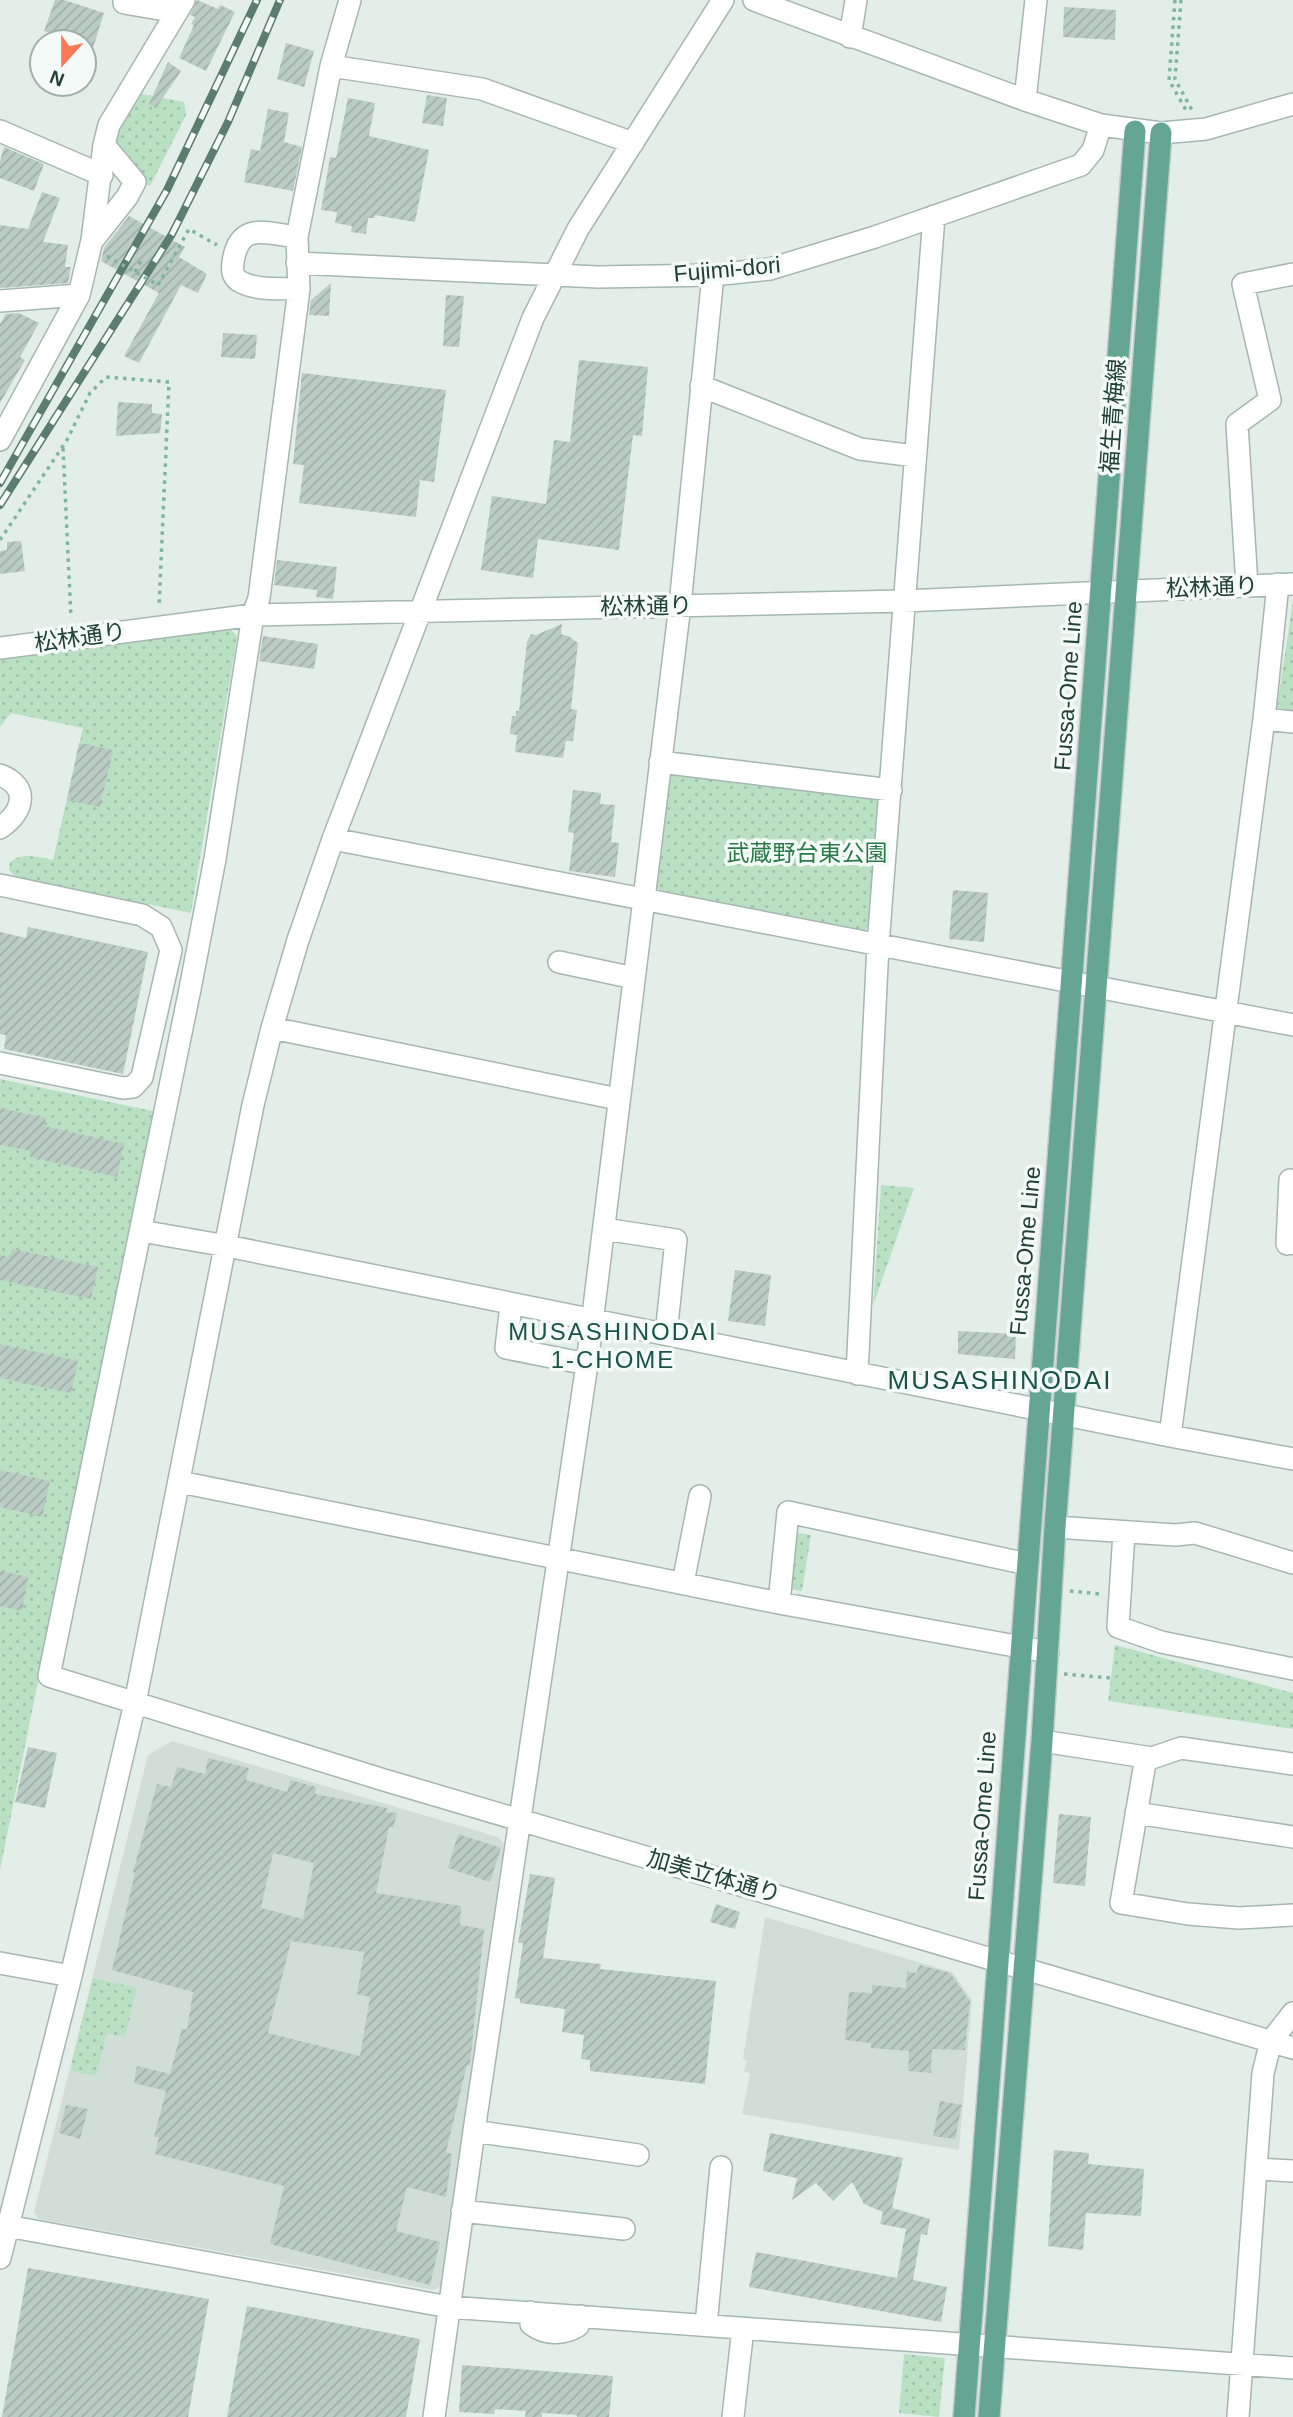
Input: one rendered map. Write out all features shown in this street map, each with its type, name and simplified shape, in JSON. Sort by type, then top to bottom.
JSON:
[{"type":"main road","name":"Fussa-Ome Line","points":[[964,2417],[1135,131]]},
{"type":"main road","name":"福生青梅線","points":[[1097,987],[1161,133]]},
{"type":"main road","points":[[989,2417],[1097,987]]},
{"type":"street","points":[[350,0],[331,66],[297,237],[299,289],[259,598],[253,615],[215,859],[141,1231],[1293,1459]]},
{"type":"street","points":[[0,2258],[72,1976],[135,1703],[253,1105],[298,940],[333,839],[529,329],[578,229],[723,0]]},
{"type":"street","points":[[754,0],[850,37],[1101,125],[1161,133],[1206,129],[1293,104]]},
{"type":"street","points":[[850,37],[856,0]]},
{"type":"street","points":[[1025,100],[1037,0]]},
{"type":"street","points":[[0,440],[79,295],[88,268],[109,125],[181,6],[120,1]]},
{"type":"street","points":[[331,66],[482,89],[633,144]]},
{"type":"street","name":"Fujimi-dori","points":[[298,263],[598,277],[713,275],[770,269],[853,245],[1081,165],[1093,150],[1101,125]]},
{"type":"street","points":[[1,134],[102,174]]},
{"type":"street","points":[[92,240],[127,197],[135,182],[104,145]]},
{"type":"street","points":[[858,1374],[878,944],[934,216]]},
{"type":"street","points":[[297,237],[254,231],[242,238],[235,250],[232,271],[236,279],[252,287],[299,289]]},
{"type":"street","points":[[1247,586],[1237,424],[1270,400],[1243,284],[1293,274]]},
{"type":"street","points":[[434,2417],[587,1364],[680,605],[713,275]]},
{"type":"street","points":[[0,302],[79,295]]},
{"type":"street","points":[[701,386],[860,449],[915,456]]},
{"type":"street","points":[[1170,1436],[1264,719],[1285,584]]},
{"type":"street","name":"松林通り","points":[[0,648],[253,615],[904,601],[1285,584]]},
{"type":"street","points":[[1264,719],[1293,722]]},
{"type":"street","points":[[660,762],[891,790]]},
{"type":"street","points":[[0,775],[13,781],[20,792],[20,804],[15,814],[0,828]]},
{"type":"street","points":[[333,839],[1293,1026]]},
{"type":"street","points":[[0,885],[142,915],[161,927],[171,950],[142,1077],[133,1087],[123,1088],[0,1063]]},
{"type":"street","points":[[559,962],[634,978]]},
{"type":"street","points":[[272,1028],[618,1099]]},
{"type":"street","points":[[1290,1180],[1287,1244],[1293,1243]]},
{"type":"street","points":[[604,1229],[676,1240],[666,1335]]},
{"type":"street","name":"加美立体通り","points":[[141,1231],[49,1676],[384,1780],[1293,2048]]},
{"type":"street","points":[[512,1304],[506,1348],[587,1364]]},
{"type":"street","points":[[180,1482],[1021,1649],[1047,1662]]},
{"type":"street","points":[[683,1583],[700,1496]]},
{"type":"street","points":[[779,1603],[788,1512],[1027,1564]]},
{"type":"street","points":[[1055,1527],[1175,1535],[1195,1533],[1293,1563]]},
{"type":"street","points":[[1124,1532],[1118,1627],[1161,1642],[1293,1669]]},
{"type":"street","points":[[1042,1741],[1153,1758],[1181,1748],[1293,1764]]},
{"type":"street","points":[[1146,1757],[1121,1903],[1188,1914],[1239,1918],[1293,1915]]},
{"type":"street","points":[[1136,1813],[1293,1837]]},
{"type":"street","points":[[0,1963],[72,1976]]},
{"type":"street","points":[[1238,2417],[1263,2073],[1271,2041],[1293,2013]]},
{"type":"street","points":[[474,2131],[638,2155]]},
{"type":"street","points":[[706,2325],[721,2167]]},
{"type":"street","points":[[1257,2169],[1293,2171]]},
{"type":"street","points":[[462,2211],[624,2229]]},
{"type":"street","points":[[7,2226],[449,2307],[1293,2368]]},
{"type":"street","points":[[733,2417],[743,2328]]},
{"type":"path","points":[[1175,0],[1169,80],[1187,113]]},
{"type":"path","points":[[1181,0],[1175,79],[1194,112]]},
{"type":"path","points":[[107,256],[158,285],[189,229],[221,247]]},
{"type":"path","points":[[135,272],[141,261]]},
{"type":"path","points":[[0,540],[63,446],[90,393],[106,377],[169,382],[158,627]]},
{"type":"path","points":[[63,446],[72,638]]},
{"type":"path","points":[[1051,1589],[1120,1595]]},
{"type":"path","points":[[1047,1662],[1111,1678]]},
{"type":"shaded area","points":[[172,1741],[498,1837],[504,1844],[441,2286],[434,2290],[38,2219],[34,2212],[148,1755]]},
{"type":"shaded area","points":[[765,1917],[952,1972],[972,2000],[959,2150],[742,2114],[750,2073],[744,2072],[747,2060],[743,2059]]},
{"type":"green space","points":[[137,93],[184,102],[186,115],[150,186],[134,178],[115,141],[116,128]]},
{"type":"green space","points":[[1293,601],[1293,715],[1276,713]]},
{"type":"green space","points":[[230,628],[237,637],[191,913],[16,877],[9,870],[10,862],[15,859],[31,856],[53,860],[83,728],[11,713],[0,727],[0,660]]},
{"type":"green space","name":"武蔵野台東公園","points":[[673,769],[877,795],[882,801],[871,924],[864,931],[660,891],[656,887],[666,774]]},
{"type":"green space","points":[[0,1079],[153,1111],[0,1870]]},
{"type":"green space","points":[[881,1185],[914,1188],[873,1306]]},
{"type":"green space","points":[[798,1533],[811,1535],[802,1591],[789,1589]]},
{"type":"green space","points":[[1115,1645],[1293,1693],[1293,1729],[1108,1701]]},
{"type":"green space","points":[[93,1978],[137,1988],[125,2037],[107,2033],[96,2076],[72,2071],[72,2061]]},
{"type":"green space","points":[[904,2354],[945,2358],[939,2417],[899,2413]]},
{"type":"building","points":[[55,0],[64,0],[104,13],[98,32],[98,28],[45,28]]},
{"type":"building","points":[[197,0],[218,9],[220,5],[235,12],[206,71],[179,58],[194,25],[191,24],[195,17],[190,15]]},
{"type":"building","points":[[1064,7],[1116,10],[1115,40],[1063,37]]},
{"type":"building","points":[[286,43],[314,51],[304,87],[277,79]]},
{"type":"building","points":[[168,62],[181,71],[156,108],[149,104]]},
{"type":"building","points":[[427,95],[447,98],[443,126],[422,123]]},
{"type":"building","points":[[348,98],[375,103],[369,136],[429,150],[415,222],[375,215],[374,218],[368,218],[366,234],[351,232],[352,226],[335,223],[337,212],[321,210],[330,157],[336,158]]},
{"type":"building","points":[[268,109],[289,113],[284,142],[302,147],[293,191],[244,182],[251,149],[260,151]]},
{"type":"building","points":[[4,147],[44,164],[34,191],[0,178],[0,161]]},
{"type":"building","points":[[42,192],[60,198],[43,242],[68,245],[65,267],[71,267],[68,283],[0,288],[0,225],[28,229]]},
{"type":"building","points":[[129,216],[185,247],[179,257],[207,274],[198,293],[181,285],[139,363],[124,356],[159,293],[101,261],[104,248]]},
{"type":"building","points":[[331,283],[329,316],[309,315],[311,300]]},
{"type":"building","points":[[446,295],[464,296],[459,347],[443,346]]},
{"type":"building","points":[[19,313],[39,323],[20,357],[25,360],[0,403],[0,324],[6,314]]},
{"type":"building","points":[[223,333],[257,335],[255,359],[221,357]]},
{"type":"building","points":[[579,360],[648,367],[642,436],[633,435],[619,550],[538,539],[533,578],[481,570],[492,496],[546,504],[554,440],[570,442]]},
{"type":"building","points":[[302,373],[446,390],[434,482],[420,480],[416,517],[299,503],[304,465],[293,464]]},
{"type":"building","points":[[118,402],[152,404],[152,413],[162,414],[160,433],[116,436]]},
{"type":"building","points":[[21,541],[25,571],[0,574],[0,551],[7,550],[7,542]]},
{"type":"building","points":[[277,560],[337,567],[333,599],[316,597],[317,590],[274,585]]},
{"type":"building","points":[[562,624],[561,634],[578,643],[571,709],[577,710],[573,741],[566,741],[563,758],[515,752],[517,735],[510,734],[512,716],[516,716],[516,711],[519,711],[527,642],[531,634],[536,635]]},
{"type":"building","points":[[263,636],[318,644],[314,669],[259,661]]},
{"type":"building","points":[[79,743],[113,750],[100,807],[67,800]]},
{"type":"building","points":[[573,790],[601,793],[600,804],[615,805],[611,842],[619,843],[615,877],[569,871],[574,833],[568,832]]},
{"type":"building","points":[[953,890],[988,893],[984,942],[949,939]]},
{"type":"building","points":[[28,927],[148,952],[123,1074],[4,1049],[6,1035],[0,1034],[0,932],[26,938]]},
{"type":"building","points":[[0,1108],[46,1118],[44,1126],[124,1144],[117,1177],[30,1157],[31,1151],[0,1145]]},
{"type":"building","points":[[12,1249],[98,1267],[91,1299],[0,1280],[0,1255],[10,1257]]},
{"type":"building","points":[[735,1270],[771,1275],[765,1326],[728,1321]]},
{"type":"building","points":[[958,1331],[1016,1334],[1015,1359],[958,1354]]},
{"type":"building","points":[[0,1344],[78,1361],[71,1393],[0,1378]]},
{"type":"building","points":[[0,1470],[50,1481],[42,1517],[0,1507]]},
{"type":"building","points":[[0,1571],[28,1577],[22,1611],[0,1606]]},
{"type":"building","points":[[28,1747],[57,1753],[45,1808],[15,1802]]},
{"type":"building","points":[[208,1758],[249,1768],[246,1780],[287,1792],[291,1780],[316,1787],[315,1794],[387,1808],[386,1812],[397,1813],[393,1828],[389,1827],[376,1893],[461,1906],[460,1925],[484,1929],[470,2065],[467,2065],[446,2152],[452,2154],[446,2197],[407,2187],[396,2231],[440,2242],[430,2285],[270,2244],[284,2186],[155,2154],[159,2137],[154,2137],[166,2091],[134,2083],[137,2066],[170,2074],[182,2028],[187,2030],[193,1992],[112,1970],[135,1873],[133,1872],[157,1784],[171,1787],[177,1767],[205,1774]],"holes":[[[273,1853],[314,1863],[303,1919],[261,1908]],[[291,1941],[364,1952],[357,1994],[370,1997],[360,2056],[268,2033]]]},
{"type":"building","points":[[1059,1814],[1091,1817],[1085,1886],[1053,1883]]},
{"type":"building","points":[[458,1834],[501,1848],[490,1882],[448,1868]]},
{"type":"building","points":[[530,1874],[555,1878],[543,1958],[601,1964],[600,1969],[716,1981],[705,2084],[590,2071],[590,2060],[581,2059],[584,2035],[562,2032],[565,2009],[520,2003],[520,1999],[515,1998],[523,1943],[518,1943]]},
{"type":"building","points":[[716,1904],[740,1912],[735,1929],[710,1922]]},
{"type":"building","points":[[920,1965],[950,1973],[970,2001],[965,2050],[932,2049],[931,2073],[908,2071],[909,2051],[871,2048],[871,2043],[845,2040],[849,1992],[872,1993],[872,1985],[906,1988],[907,1971],[916,1973]]},
{"type":"building","points":[[940,2101],[962,2105],[955,2139],[933,2136]]},
{"type":"building","points":[[66,2105],[88,2109],[80,2139],[59,2133]]},
{"type":"building","points":[[770,2133],[903,2158],[892,2208],[930,2219],[927,2235],[921,2234],[913,2280],[947,2287],[941,2322],[749,2287],[756,2252],[897,2278],[906,2229],[880,2224],[883,2212],[864,2204],[852,2182],[833,2201],[816,2183],[792,2200],[797,2178],[763,2171]]},
{"type":"building","points":[[1054,2150],[1089,2153],[1088,2164],[1144,2169],[1141,2216],[1086,2213],[1083,2250],[1048,2246]]},
{"type":"building","points":[[28,2268],[209,2299],[188,2417],[2,2417]]},
{"type":"building","points":[[247,2306],[420,2339],[406,2417],[227,2417]]},
{"type":"building","points":[[462,2365],[613,2376],[609,2417],[542,2413],[542,2417],[525,2417],[526,2411],[495,2409],[494,2414],[459,2412]]},
{"type":"railway","points":[[0,483],[167,190],[257,0]]},
{"type":"railway","points":[[0,505],[172,234],[228,122],[280,0]]},
{"type":"district","name":"MUSASHINODAI 1-CHOME","points":[[613,1346]]},
{"type":"district","name":"MUSASHINODAI","points":[[1000,1380]]}]
